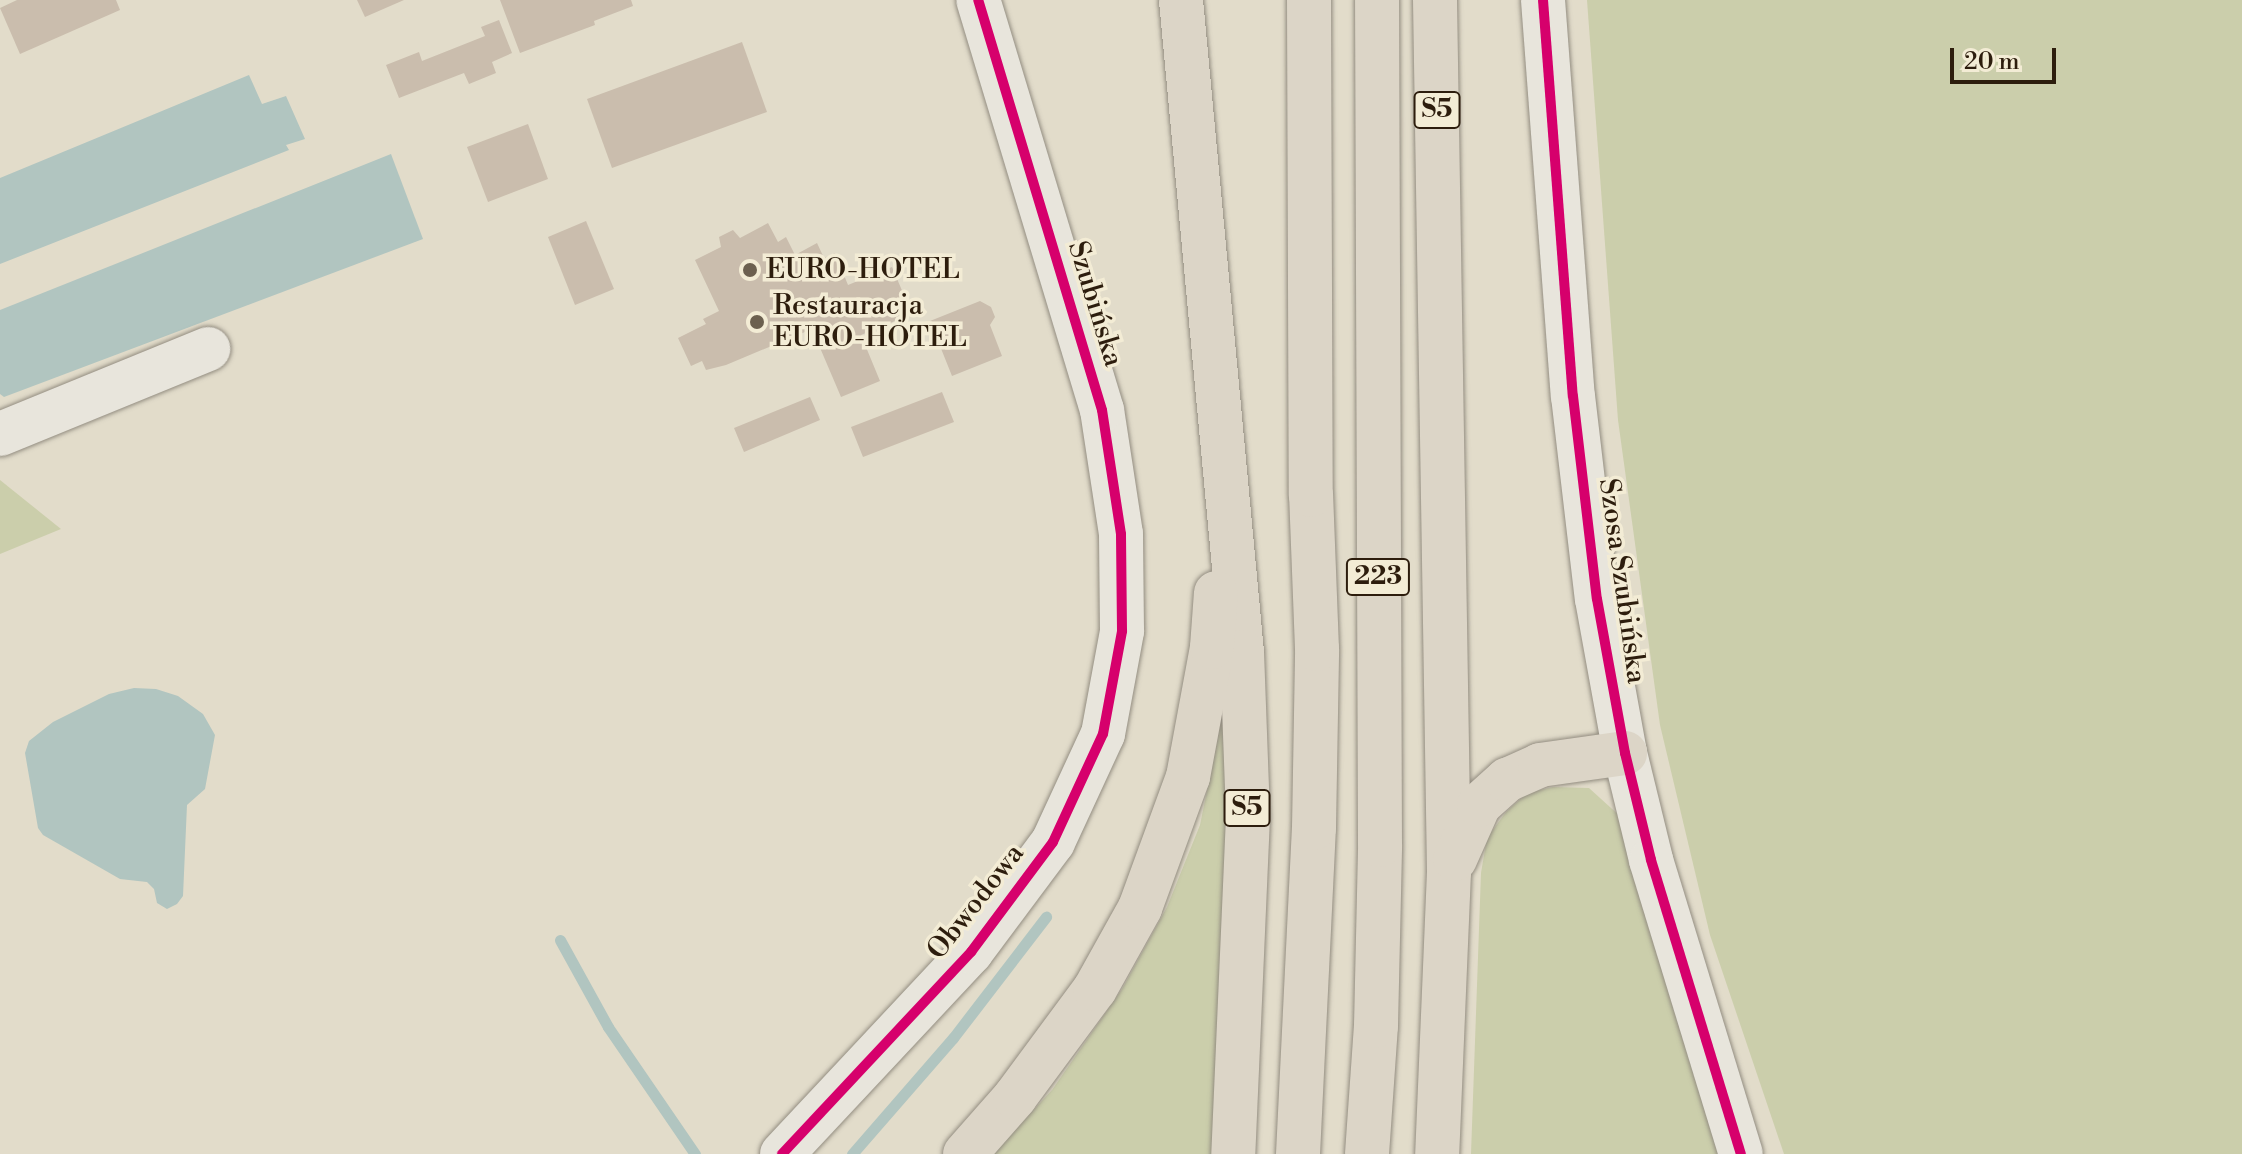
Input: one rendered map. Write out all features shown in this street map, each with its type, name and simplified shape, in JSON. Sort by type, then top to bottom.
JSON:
[{"type":"main road","name":"S5","points":[[1181,0],[1242,652],[1248,817],[1233,1154]]},
{"type":"main road","name":"223","points":[[1298,1154],[1314,828],[1317,649],[1311,495],[1309,0]]},
{"type":"main road","name":"223","points":[[1367,1154],[1376,1026],[1380,845],[1377,0]]},
{"type":"main road","name":"S5","points":[[1435,0],[1449,872],[1437,1154]]},
{"type":"main road","points":[[965,1154],[1015,1097],[1095,989],[1140,908],[1188,777],[1212,647],[1226,463]]},
{"type":"main road","points":[[1449,872],[1479,805],[1507,780],[1540,765],[1625,753]]},
{"type":"street","name":"Szubińska","points":[[978,0],[1102,410],[1121,534],[1122,631]]},
{"type":"street","name":"Szosa Szubińska","points":[[1543,0],[1573,396],[1597,599],[1625,753],[1651,860],[1741,1154]]},
{"type":"street","points":[[0,434],[208,349]]},
{"type":"street","name":"Obwodowa","points":[[782,1154],[971,952],[1053,842],[1103,734],[1122,631]]},
{"type":"green space","points":[[1587,0],[2242,0],[2242,1154],[1784,1154],[1710,935],[1660,725],[1618,420]]},
{"type":"green space","points":[[0,480],[61,529],[0,554]]},
{"type":"green space","points":[[1222,717],[1230,879],[1213,1154],[993,1154],[1052,1090],[1122,989],[1167,907],[1200,825]]},
{"type":"green space","points":[[1553,787],[1589,788],[1622,818],[1723,1154],[1471,1154],[1481,873],[1487,838],[1506,812],[1527,793]]},
{"type":"shaded area","points":[[249,75],[262,104],[286,96],[305,139],[286,145],[289,150],[0,264],[0,178]]},
{"type":"shaded area","points":[[391,154],[423,239],[4,397],[0,394],[0,310]]},
{"type":"shaded area","points":[[134,688],[156,689],[178,696],[203,714],[215,735],[205,789],[187,805],[183,896],[177,904],[167,909],[157,903],[154,889],[147,882],[120,879],[43,835],[38,828],[25,753],[29,741],[53,722],[109,694]]},
{"type":"building","points":[[17,0],[116,0],[120,10],[20,54],[0,8]]},
{"type":"building","points":[[357,0],[404,0],[365,17]]},
{"type":"building","points":[[500,0],[631,0],[633,6],[594,21],[595,25],[520,53]]},
{"type":"building","points":[[499,20],[512,53],[492,62],[496,73],[469,84],[464,73],[399,98],[386,65],[419,52],[422,61],[485,36],[481,27]]},
{"type":"building","points":[[742,42],[767,112],[612,168],[587,99]]},
{"type":"building","points":[[528,124],[548,179],[488,202],[467,147]]},
{"type":"building","points":[[586,221],[614,289],[575,305],[548,237]]},
{"type":"building","points":[[768,223],[778,242],[786,237],[795,255],[817,243],[824,258],[835,253],[848,285],[892,267],[912,314],[861,335],[880,381],[841,397],[812,329],[726,365],[706,370],[702,361],[691,366],[678,338],[706,324],[703,319],[719,311],[695,260],[721,247],[719,237],[733,230],[740,238]]},
{"type":"building","points":[[980,301],[991,307],[995,317],[990,325],[1002,356],[952,376],[930,321]]},
{"type":"building","points":[[942,392],[954,422],[863,457],[851,427]]},
{"type":"building","points":[[810,397],[820,420],[744,452],[734,428]]},
{"type":"waterway","points":[[852,1154],[953,1038],[1046,917]]},
{"type":"waterway","points":[[560,940],[608,1027],[695,1154]]},
{"type":"cycle path","points":[[782,1154],[971,952],[1053,842],[1103,734],[1122,631],[1121,534],[1102,410],[978,0]]},
{"type":"cycle path","points":[[1543,0],[1573,396],[1597,599],[1625,753],[1651,860],[1741,1154]]},
{"type":"place","name":"EURO-HOTEL","points":[[750,270]]},
{"type":"place","name":"Restauracja EURO-HOTEL","points":[[757,322]]}]
